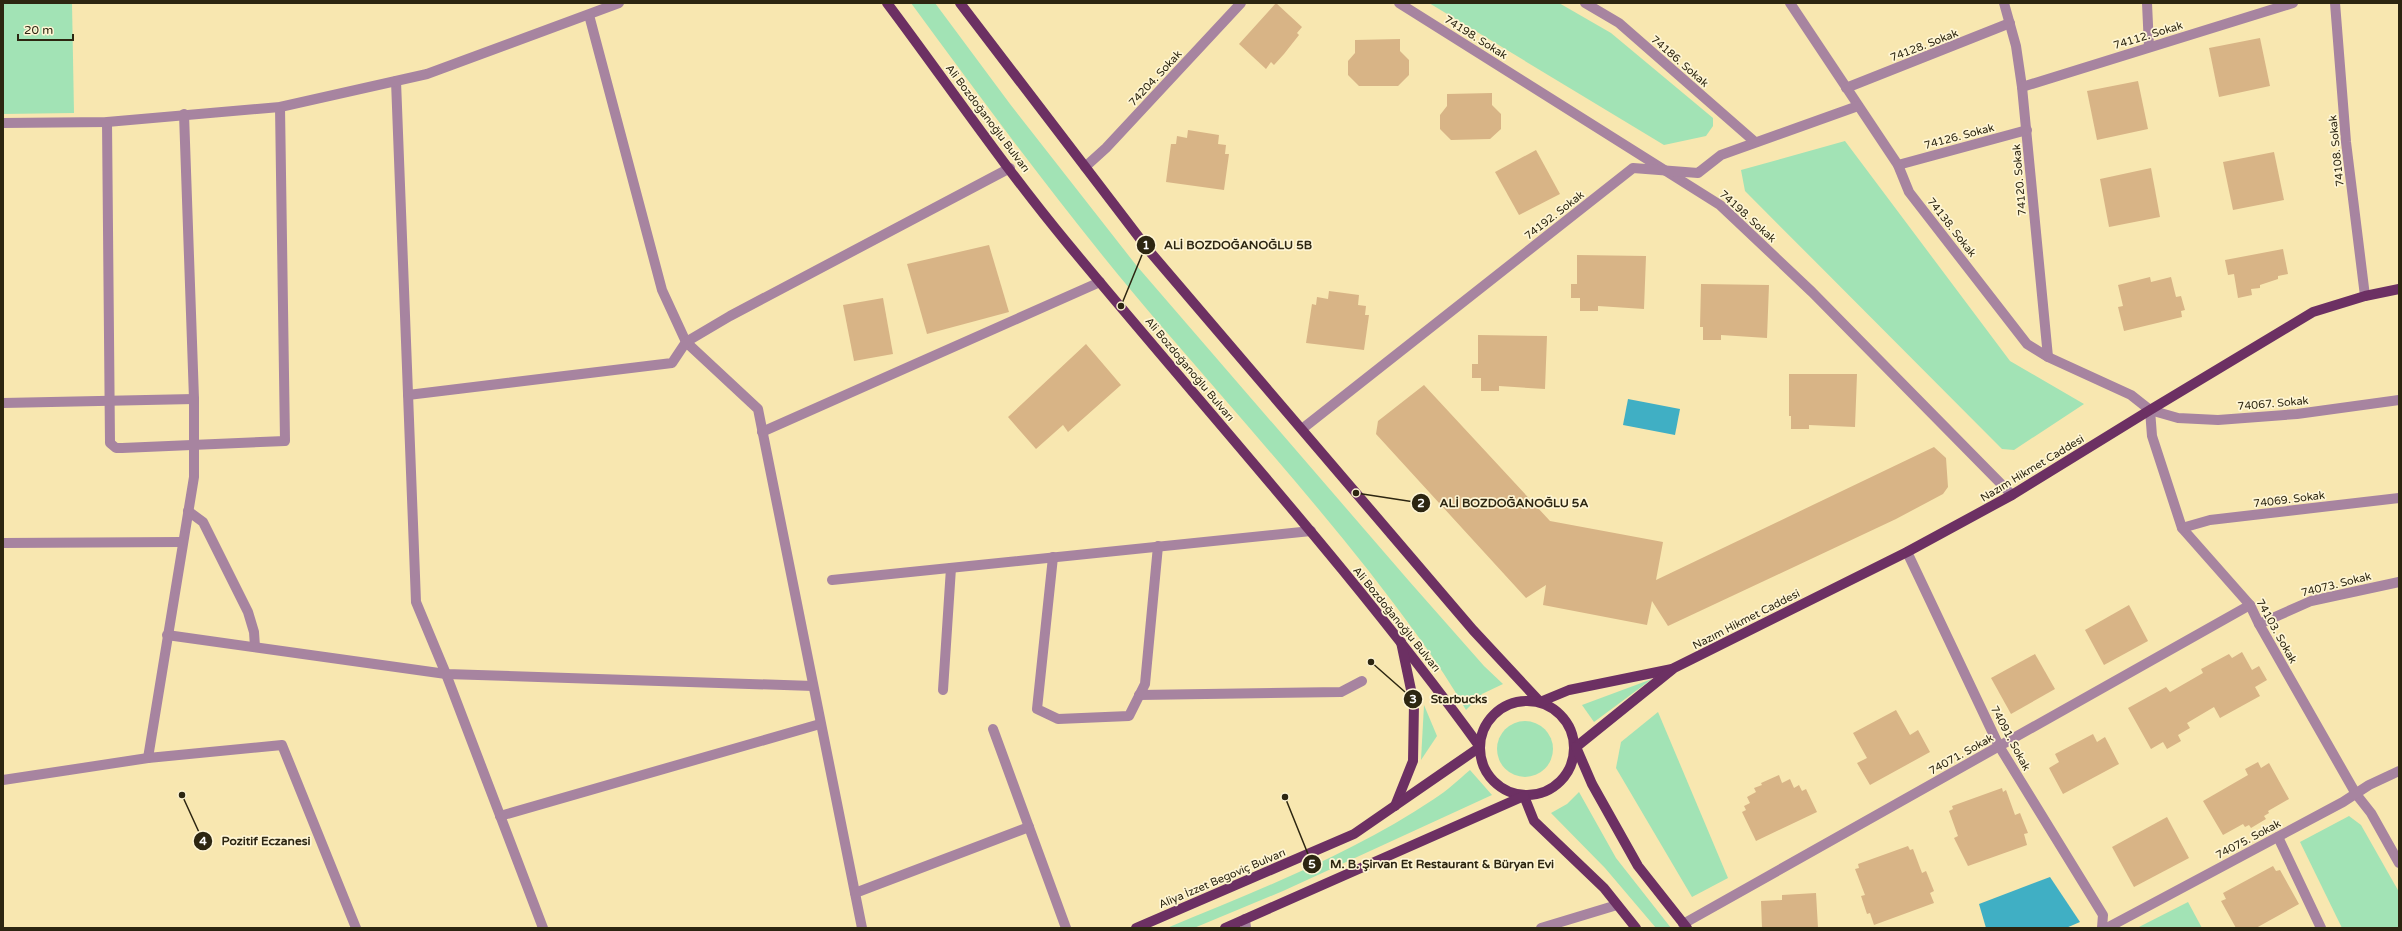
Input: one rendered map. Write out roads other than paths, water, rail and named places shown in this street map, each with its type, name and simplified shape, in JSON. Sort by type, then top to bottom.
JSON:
[{"type":"main road","name":"Ali Bozdoğanoğlu Bulvarı","points":[[887,3],[1010,168],[1100,282],[1311,531],[1401,641],[1480,747]]},
{"type":"main road","points":[[960,3],[1151,254],[1473,630],[1540,702],[1554,708],[1566,719],[1573,732],[1576,747],[1592,784],[1638,866],[1685,926]]},
{"type":"main road","name":"Nazım Hikmet Caddesi","points":[[1674,668],[1907,552],[2012,496],[2150,410],[2313,312],[2365,296],[2399,289]]},
{"type":"main road","points":[[1395,806],[1413,761],[1414,704],[1401,641]]},
{"type":"main road","points":[[1524,796],[1508,792],[1495,783],[1485,770],[1480,747],[1480,738],[1486,723],[1497,711],[1518,702],[1540,702],[1569,690],[1674,668]]},
{"type":"main road","points":[[1225,928],[1246,924],[1524,796],[1541,794],[1555,787],[1566,776],[1573,762],[1576,747],[1674,668]]},
{"type":"main road","name":"Aliya İzzet Begoviç Bulvarı","points":[[1136,928],[1354,834],[1480,747]]},
{"type":"main road","points":[[1524,796],[1534,821],[1604,888],[1636,928]]},
{"type":"street","points":[[3,123],[107,122],[184,114],[280,107],[427,74],[618,3]]},
{"type":"street","name":"74204. Sokak","points":[[1085,167],[1106,148],[1241,3]]},
{"type":"street","name":"74198. Sokak","points":[[1398,3],[1720,205],[1812,292],[2012,496]]},
{"type":"street","name":"74186. Sokak","points":[[1585,3],[1619,23],[1755,142]]},
{"type":"street","name":"74120. Sokak","points":[[2004,3],[2016,46],[2022,87],[2048,357]]},
{"type":"street","points":[[2147,3],[2149,47]]},
{"type":"street","name":"74112. Sokak","points":[[2022,87],[2281,5],[2293,3]]},
{"type":"street","name":"74108. Sokak","points":[[2335,3],[2346,142],[2365,296]]},
{"type":"street","name":"74138. Sokak","points":[[1792,4],[1898,165],[1909,192],[2027,344],[2048,357],[2131,395],[2150,410]]},
{"type":"street","points":[[589,15],[662,290],[686,342],[758,410],[862,928]]},
{"type":"street","name":"74128. Sokak","points":[[1846,88],[2010,24]]},
{"type":"street","points":[[396,81],[416,602],[446,674],[543,928]]},
{"type":"street","name":"74192. Sokak","points":[[1302,430],[1633,168],[1698,173],[1720,155],[1858,106]]},
{"type":"street","points":[[107,122],[111,401],[109,440],[116,448],[285,441],[280,107]]},
{"type":"street","points":[[148,758],[182,542],[194,477],[194,399],[184,114]]},
{"type":"street","name":"74126. Sokak","points":[[1898,165],[2027,130]]},
{"type":"street","points":[[408,395],[672,363],[686,342],[730,316],[1010,168]]},
{"type":"street","points":[[762,432],[1100,282]]},
{"type":"street","points":[[3,403],[194,399]]},
{"type":"street","name":"74067. Sokak","points":[[2150,410],[2178,418],[2218,420],[2297,414],[2399,400]]},
{"type":"street","name":"74103. Sokak","points":[[2150,410],[2152,436],[2182,528],[2250,604],[2259,624],[2356,794],[2371,813],[2399,863]]},
{"type":"street","name":"74069. Sokak","points":[[2182,528],[2210,520],[2399,498]]},
{"type":"street","points":[[188,511],[202,522],[248,612],[254,632],[255,647]]},
{"type":"street","points":[[832,580],[1311,531]]},
{"type":"street","points":[[3,543],[182,542]]},
{"type":"street","points":[[1053,557],[1037,709],[1058,719],[1129,716],[1145,684],[1158,546]]},
{"type":"street","name":"74091. Sokak","points":[[1907,552],[1999,746],[2103,915],[2102,928]]},
{"type":"street","points":[[943,690],[951,568]]},
{"type":"street","name":"74073. Sokak","points":[[2259,624],[2311,600],[2399,582]]},
{"type":"street","name":"74071. Sokak","points":[[1685,926],[2250,604]]},
{"type":"street","points":[[167,635],[446,674],[813,686]]},
{"type":"street","points":[[1139,695],[1341,692],[1362,681]]},
{"type":"street","points":[[500,816],[820,724]]},
{"type":"street","points":[[993,729],[1066,928]]},
{"type":"street","points":[[3,780],[148,758],[282,744],[356,928]]},
{"type":"street","name":"74075. Sokak","points":[[2107,928],[2399,771]]},
{"type":"street","points":[[855,893],[1029,826]]},
{"type":"street","points":[[2278,837],[2321,928]]},
{"type":"street","points":[[1541,928],[1617,905]]},
{"type":"water","points":[[1628,399],[1680,409],[1675,435],[1623,425]]},
{"type":"water","points":[[2050,877],[2080,922],[2066,928],[1986,928],[1979,904]]},
{"type":"place","name":"ALİ BOZDOĞANOĞLU 5B","points":[[1121,306]]},
{"type":"place","name":"ALİ BOZDOĞANOĞLU 5A","points":[[1356,493]]},
{"type":"place","name":"Starbucks","points":[[1371,662]]},
{"type":"place","name":"Pozitif Eczanesi","points":[[182,795]]},
{"type":"place","name":"M. B. Şirvan Et Restaurant & Büryan Evi","points":[[1285,797]]}]
